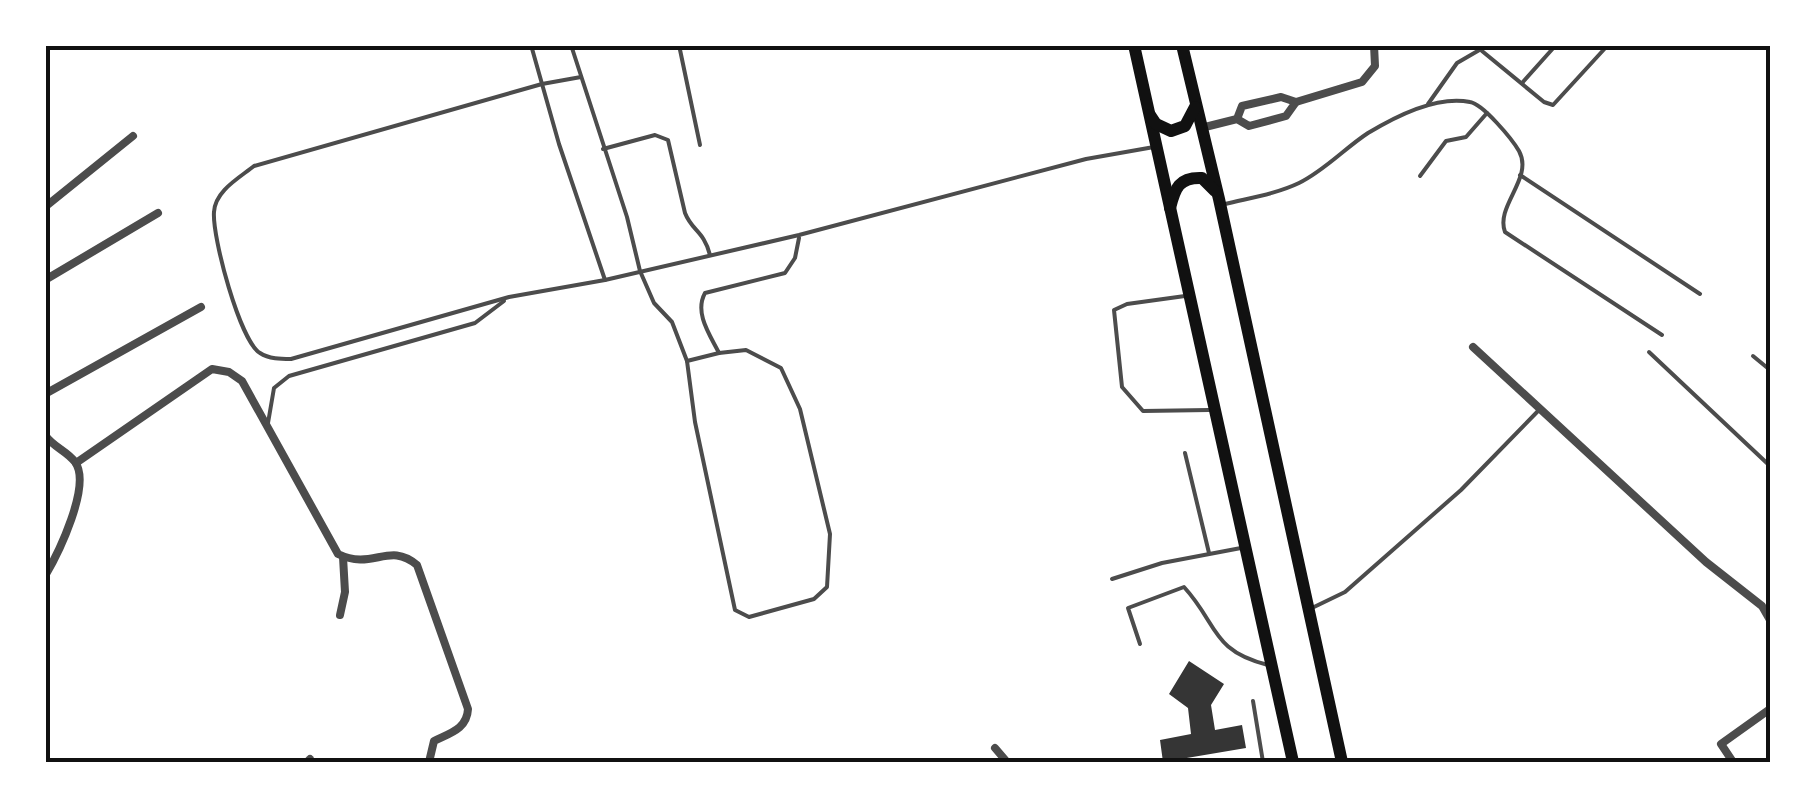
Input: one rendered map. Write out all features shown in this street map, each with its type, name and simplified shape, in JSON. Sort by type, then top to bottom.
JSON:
[{"type":"main road","points":[[1134,45],[1293,762]]},
{"type":"main road","points":[[1182,45],[1342,762]]},
{"type":"main road","points":[[1148,112],[1156,124],[1171,131],[1185,126],[1195,104]]},
{"type":"main road","points":[[1169,210],[1178,183],[1186,178],[1202,178],[1220,202]]},
{"type":"street","points":[[1201,128],[1237,120],[1249,126],[1286,116],[1296,102],[1362,82],[1375,66],[1374,45]]},
{"type":"street","points":[[1237,120],[1242,106],[1281,96],[1296,102]]},
{"type":"street","points":[[45,207],[133,136]]},
{"type":"street","points":[[45,280],[158,213]]},
{"type":"street","points":[[45,394],[201,307]]},
{"type":"street","points":[[1473,347],[1706,562],[1762,606],[1770,620]]},
{"type":"street","points":[[76,462],[212,369],[228,372],[242,381],[329,542],[343,557],[353,561],[396,554],[408,557],[424,579],[468,709],[468,720],[461,727],[434,741],[429,762]]},
{"type":"street","points":[[45,435],[76,462],[80,478],[78,497],[45,576]]},
{"type":"street","points":[[340,615],[346,592],[343,557]]},
{"type":"street","points":[[1762,606],[1770,596]]},
{"type":"street","points":[[1733,762],[1721,744],[1770,708]]},
{"type":"street","points":[[995,748],[1007,762]]},
{"type":"lane","points":[[531,45],[604,280]]},
{"type":"lane","points":[[571,45],[627,217],[640,271],[654,303],[672,322],[687,361],[695,422],[735,610],[750,617],[814,600],[827,587],[830,534],[800,410],[781,368],[746,350],[687,361]]},
{"type":"lane","points":[[679,45],[700,145]]},
{"type":"lane","points":[[1428,104],[1457,63],[1488,45]]},
{"type":"lane","points":[[1522,83],[1556,45]]},
{"type":"lane","points":[[1482,51],[1544,102],[1553,104],[1608,45]]},
{"type":"lane","points":[[580,77],[542,84],[254,166],[220,194],[214,211],[228,283],[249,342],[259,353],[291,360],[509,297],[604,280],[799,235],[1086,159],[1154,147]]},
{"type":"lane","points":[[1220,202],[1303,182],[1370,132],[1428,104],[1471,102],[1487,114],[1520,153],[1520,175],[1502,225],[1506,232],[1662,334]]},
{"type":"lane","points":[[1420,176],[1446,141],[1466,137],[1487,114]]},
{"type":"lane","points":[[603,149],[655,135],[668,140],[688,222],[705,237],[710,255]]},
{"type":"lane","points":[[1520,175],[1700,294]]},
{"type":"lane","points":[[719,353],[704,322],[701,300],[718,288],[785,273],[795,258],[799,235]]},
{"type":"lane","points":[[1188,296],[1127,304],[1114,310],[1122,387],[1142,411],[1214,410]]},
{"type":"lane","points":[[267,428],[274,388],[289,376],[475,324],[509,297]]},
{"type":"lane","points":[[1649,352],[1770,466]]},
{"type":"lane","points":[[1753,356],[1770,370]]},
{"type":"lane","points":[[1309,610],[1345,592],[1461,490],[1539,410]]},
{"type":"lane","points":[[1186,453],[1209,553]]},
{"type":"lane","points":[[1112,579],[1162,563],[1246,547]]},
{"type":"lane","points":[[1140,644],[1128,608],[1184,587],[1224,644],[1242,659],[1272,666]]},
{"type":"lane","points":[[1254,701],[1263,762]]},
{"type":"building","points":[[1189,661],[1224,684],[1211,705],[1215,730],[1242,725],[1246,748],[1163,762],[1160,740],[1191,734],[1188,708],[1169,694]]}]
